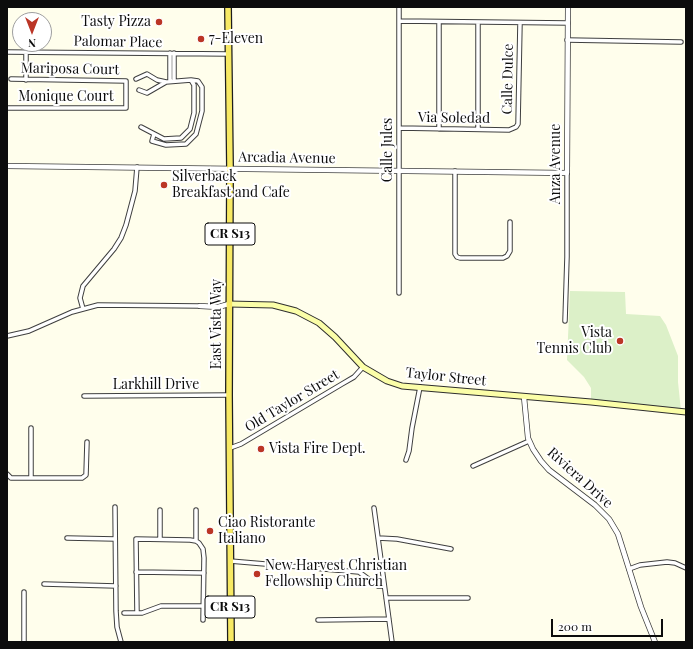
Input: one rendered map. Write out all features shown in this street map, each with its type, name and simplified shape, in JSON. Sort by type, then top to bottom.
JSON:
[{"type":"main road","name":"East Vista Way","points":[[228,7],[230,168],[229,396],[231,642]]},
{"type":"main road","name":"Taylor Street","points":[[229,304],[273,305],[296,311],[319,323],[335,337],[363,368],[372,374],[402,386],[686,412]]},
{"type":"street","name":"Calle Jules","points":[[399,7],[399,293]]},
{"type":"street","name":"Anza Avenue","points":[[565,321],[567,257],[568,7]]},
{"type":"street","points":[[399,21],[568,23]]},
{"type":"street","points":[[439,22],[439,129]]},
{"type":"street","points":[[478,22],[478,129]]},
{"type":"street","name":"Calle Dulce","points":[[509,130],[516,127],[518,124],[520,23]]},
{"type":"street","points":[[567,40],[681,42]]},
{"type":"street","name":"Palomar Place","points":[[26,52],[228,54]]},
{"type":"street","points":[[26,52],[26,80]]},
{"type":"street","points":[[170,81],[172,53]]},
{"type":"street","points":[[136,79],[147,74],[156,80],[198,81],[202,87],[202,111],[196,134],[184,145],[161,144],[152,141],[154,134]]},
{"type":"street","name":"Mariposa Court","points":[[11,79],[126,81],[126,108]]},
{"type":"street","points":[[141,128],[164,138],[179,139],[190,129],[194,112],[195,88],[191,80]]},
{"type":"street","points":[[139,90],[147,93],[170,81]]},
{"type":"street","name":"Monique Court","points":[[7,108],[126,108]]},
{"type":"street","name":"Via Soledad","points":[[399,128],[509,130]]},
{"type":"street","name":"Arcadia Avenue","points":[[7,166],[567,173]]},
{"type":"street","points":[[83,309],[80,298],[83,286],[114,249],[126,225],[135,191],[137,167]]},
{"type":"street","points":[[455,171],[455,254],[457,257],[503,258],[507,256],[510,251],[510,222]]},
{"type":"street","points":[[7,336],[29,331],[83,309],[98,306],[218,307],[229,304]]},
{"type":"street","name":"Old Taylor Street","points":[[230,448],[241,444],[354,377],[363,368]]},
{"type":"street","points":[[406,460],[409,452],[420,387]]},
{"type":"street","name":"Larkhill Drive","points":[[84,396],[229,396]]},
{"type":"street","name":"Riviera Drive","points":[[524,397],[529,441],[541,461],[549,470],[595,505],[609,519],[618,534],[641,607],[655,642]]},
{"type":"street","points":[[31,428],[31,478]]},
{"type":"street","points":[[473,466],[529,441]]},
{"type":"street","points":[[7,474],[11,478],[82,478],[86,475],[87,442]]},
{"type":"street","points":[[115,508],[117,627],[121,642]]},
{"type":"street","points":[[374,508],[392,642]]},
{"type":"street","points":[[160,510],[160,539]]},
{"type":"street","points":[[196,510],[196,541]]},
{"type":"street","points":[[67,538],[115,539]]},
{"type":"street","points":[[378,538],[397,539],[451,549]]},
{"type":"street","points":[[137,613],[136,539],[196,541],[200,543],[203,549],[203,620]]},
{"type":"street","points":[[230,561],[359,572],[378,586],[384,586]]},
{"type":"street","points":[[629,569],[640,565],[666,562],[675,563],[686,568]]},
{"type":"street","points":[[136,572],[204,573]]},
{"type":"street","points":[[44,584],[116,586]]},
{"type":"street","points":[[24,592],[24,642]]},
{"type":"street","points":[[386,598],[468,598]]},
{"type":"street","points":[[124,613],[142,613],[161,606],[204,606]]},
{"type":"street","points":[[318,620],[388,619]]},
{"type":"green space","name":"Vista Tennis Club","points":[[570,291],[625,292],[626,314],[660,316],[666,325],[678,356],[678,382],[681,411],[591,402],[591,388],[584,377],[567,360]]},
{"type":"place","name":"Tasty Pizza","points":[[159,22]]},
{"type":"place","name":"7-Eleven","points":[[201,39]]},
{"type":"place","name":"Silverback Breakfast and Cafe","points":[[164,185]]},
{"type":"place","name":"Vista Tennis Club","points":[[620,341]]},
{"type":"place","name":"Vista Fire Dept.","points":[[261,449]]},
{"type":"place","name":"Ciao Ristorante Italiano","points":[[210,531]]},
{"type":"place","name":"New Harvest Christian Fellowship Church","points":[[257,574]]}]
